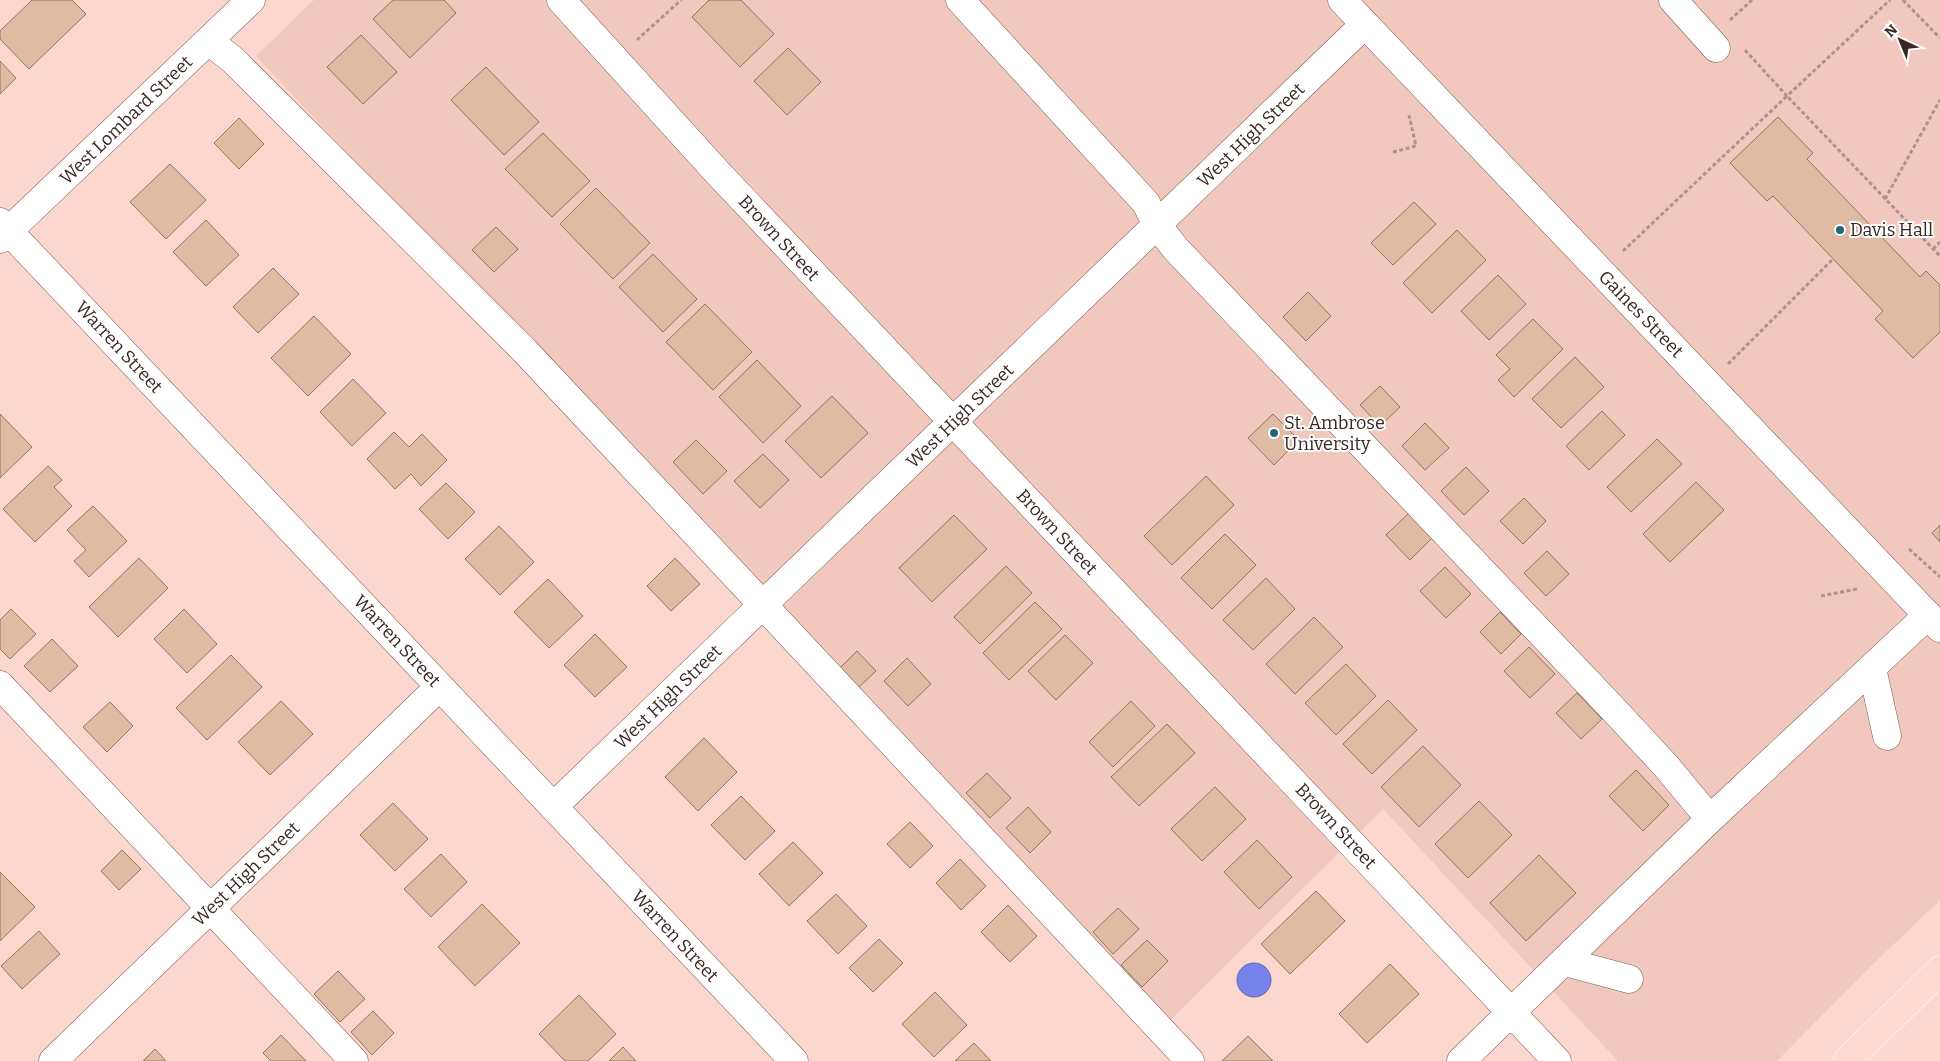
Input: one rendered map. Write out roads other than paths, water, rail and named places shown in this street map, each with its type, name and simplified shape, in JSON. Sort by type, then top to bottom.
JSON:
[{"type":"main road","points":[[1846,1061],[1940,970]]},
{"type":"street","name":"West Lombard Street","points":[[3,230],[209,41],[251,0]]},
{"type":"street","name":"Brown Street","points":[[561,0],[724,179],[1558,1061]]},
{"type":"street","points":[[960,0],[1146,203],[1157,225],[1175,248],[1609,704],[1666,766],[1710,819]]},
{"type":"street","name":"Gaines Street","points":[[1342,0],[1934,622]]},
{"type":"street","points":[[1673,0],[1727,41]]},
{"type":"street","name":"West High Street","points":[[553,807],[1365,24]]},
{"type":"street","points":[[209,41],[233,60],[524,350],[1190,1061]]},
{"type":"street","name":"Warren Street","points":[[3,230],[794,1061]]},
{"type":"street","points":[[1461,1061],[1710,819],[1872,668],[1934,622]]},
{"type":"street","points":[[1872,668],[1887,736]]},
{"type":"street","points":[[0,686],[354,1061]]},
{"type":"street","name":"West High Street","points":[[53,1061],[440,687]]},
{"type":"street","points":[[1565,962],[1629,980]]},
{"type":"water","points":[[1254,963],[1266,968],[1271,980],[1266,992],[1254,997],[1242,992],[1237,980],[1242,968]]},
{"type":"place","name":"Davis Hall","points":[[1840,230]]},
{"type":"place","name":"St. Ambrose University","points":[[1274,433]]}]
